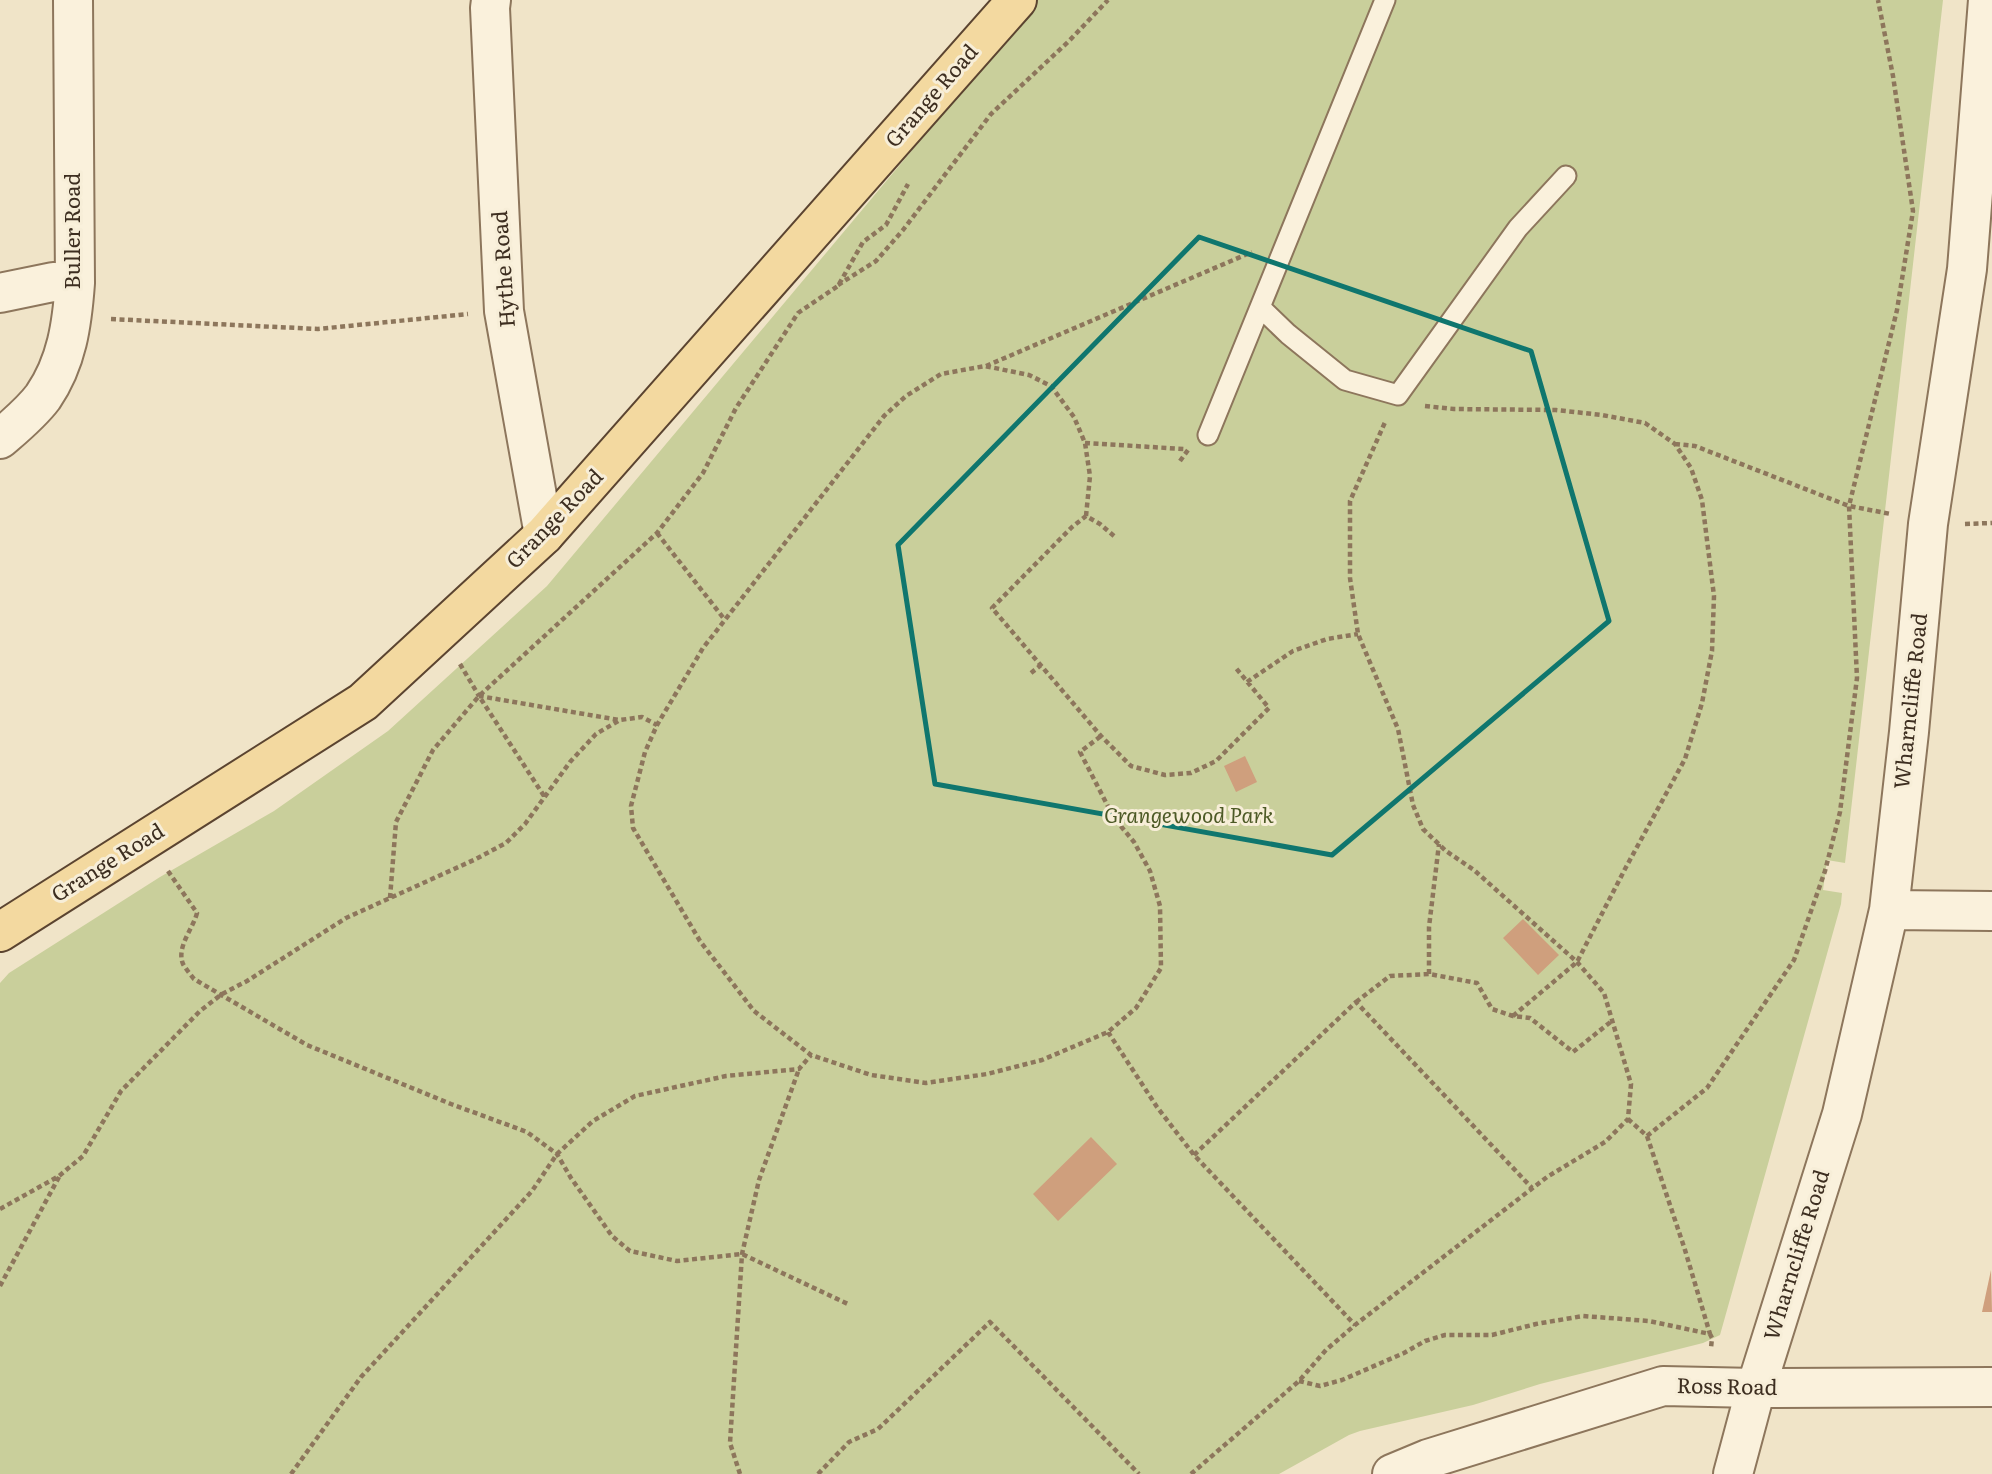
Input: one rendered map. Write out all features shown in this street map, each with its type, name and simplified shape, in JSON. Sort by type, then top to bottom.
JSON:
[{"type":"main road","name":"Grange Road","points":[[0,932],[363,702],[544,535],[1017,0]]},
{"type":"street","name":"Buller Road","points":[[0,439],[42,397],[61,365],[67,346],[73,300],[73,0]]},
{"type":"street","name":"Hythe Road","points":[[491,0],[504,311],[544,535]]},
{"type":"street","name":"Wharncliffe Road","points":[[1733,1474],[1756,1388],[1842,1114],[1889,910],[1928,524],[1967,269],[1988,0]]},
{"type":"street","points":[[0,293],[52,282],[73,300]]},
{"type":"street","points":[[1889,910],[1992,911]]},
{"type":"street","name":"Ross Road","points":[[1404,1472],[1428,1459],[1664,1386],[1992,1387]]},
{"type":"lane","points":[[1208,435],[1385,0]]},
{"type":"lane","points":[[1261,308],[1288,334],[1345,380],[1398,395],[1518,228],[1566,176]]},
{"type":"path","points":[[390,898],[396,822],[433,750],[479,696],[657,533],[703,473],[736,408],[798,313],[876,261],[903,230],[991,114],[1069,41],[1108,0]]},
{"type":"path","points":[[1647,1136],[1707,1088],[1794,960],[1825,871],[1840,812],[1857,678],[1849,506],[1897,310],[1913,211],[1893,76],[1878,0]]},
{"type":"path","points":[[838,286],[863,242],[886,225],[910,181]]},
{"type":"path","points":[[1101,736],[1080,752],[1114,818],[1134,842],[1150,871],[1160,906],[1161,968],[1136,1008],[1108,1032],[1042,1060],[987,1074],[926,1083],[871,1074],[811,1055],[754,1011],[701,941],[633,828],[631,806],[645,752],[657,725],[703,648],[884,416],[906,396],[941,374],[985,366],[1289,236]]},
{"type":"path","points":[[73,300],[318,329],[504,311]]},
{"type":"path","points":[[985,366],[1029,375],[1051,386],[1074,417],[1088,453],[1090,476],[1086,516],[992,608],[1101,736],[1131,766],[1165,775],[1191,773],[1216,761],[1269,708],[1235,667]]},
{"type":"path","points":[[1191,1474],[1299,1381],[1326,1350],[1355,1325],[1547,1177],[1605,1142],[1628,1119],[1631,1084],[1604,993],[1577,962],[1423,828],[1413,805],[1398,729],[1358,634],[1350,578],[1350,501],[1398,395],[1423,406],[1556,410],[1645,423],[1675,444],[1691,468],[1702,500],[1714,596],[1709,664],[1702,703],[1685,759],[1577,962],[1514,1016]]},
{"type":"path","points":[[1180,461],[1188,450],[1208,435]]},
{"type":"path","points":[[1085,443],[1188,450]]},
{"type":"path","points":[[1675,444],[1695,446],[1849,506],[1885,512]]},
{"type":"path","points":[[1086,516],[1101,524],[1114,536]]},
{"type":"path","points":[[657,533],[725,620]]},
{"type":"path","points":[[1247,682],[1293,651],[1327,639],[1358,634]]},
{"type":"path","points":[[1031,673],[1041,665]]},
{"type":"path","points":[[479,696],[620,720],[642,717],[657,725]]},
{"type":"path","points":[[479,696],[544,797]]},
{"type":"path","points":[[0,1209],[59,1176],[83,1156],[121,1090],[200,1011],[222,994],[346,918],[506,843],[525,824],[570,762],[596,734],[620,720]]},
{"type":"path","points":[[1429,974],[1429,927],[1439,844]]},
{"type":"path","points":[[169,872],[197,913],[182,950],[182,962],[194,978],[307,1045],[527,1132],[557,1154],[611,1236],[630,1251],[677,1261],[743,1254],[850,1305]]},
{"type":"path","points":[[1194,1155],[1356,1002],[1390,976],[1429,974],[1477,983],[1492,1009],[1514,1016],[1530,1017],[1573,1052],[1613,1020]]},
{"type":"path","points":[[1356,1002],[1532,1188]]},
{"type":"path","points":[[1108,1032],[1157,1107],[1194,1155],[1355,1325]]},
{"type":"path","points":[[740,1474],[730,1443],[743,1254],[759,1180],[799,1069],[811,1055]]},
{"type":"path","points":[[291,1474],[361,1377],[532,1191],[557,1154],[593,1121],[635,1096],[726,1076],[799,1069]]},
{"type":"path","points":[[1628,1119],[1647,1136],[1712,1338],[1707,1387]]},
{"type":"path","points":[[0,1286],[59,1176]]},
{"type":"path","points":[[1299,1381],[1320,1386],[1342,1380],[1394,1358],[1425,1341],[1446,1335],[1492,1335],[1583,1316],[1649,1321],[1710,1334]]},
{"type":"path","points":[[818,1474],[849,1442],[878,1429],[990,1322],[1139,1474]]},
{"type":"highlighted area","points":[[1199,237],[1531,351],[1609,621],[1332,855],[935,784],[898,545]]},
{"type":"green space","name":"Grangewood Park","points":[[1038,0],[1943,0],[1845,863],[1827,860],[1823,890],[1842,893],[1841,904],[1720,1335],[1703,1343],[1540,1384],[1473,1405],[1360,1431],[1279,1474],[0,1474],[0,983],[9,973],[160,877],[274,811],[388,731],[547,586]]},
{"type":"building","points":[[1245,756],[1257,782],[1236,792],[1224,766]]},
{"type":"building","points":[[1523,919],[1559,955],[1538,975],[1503,938]]},
{"type":"building","points":[[1091,1137],[1117,1164],[1058,1221],[1033,1194]]},
{"type":"building","points":[[1991,1270],[1992,1312],[1982,1312]]}]
